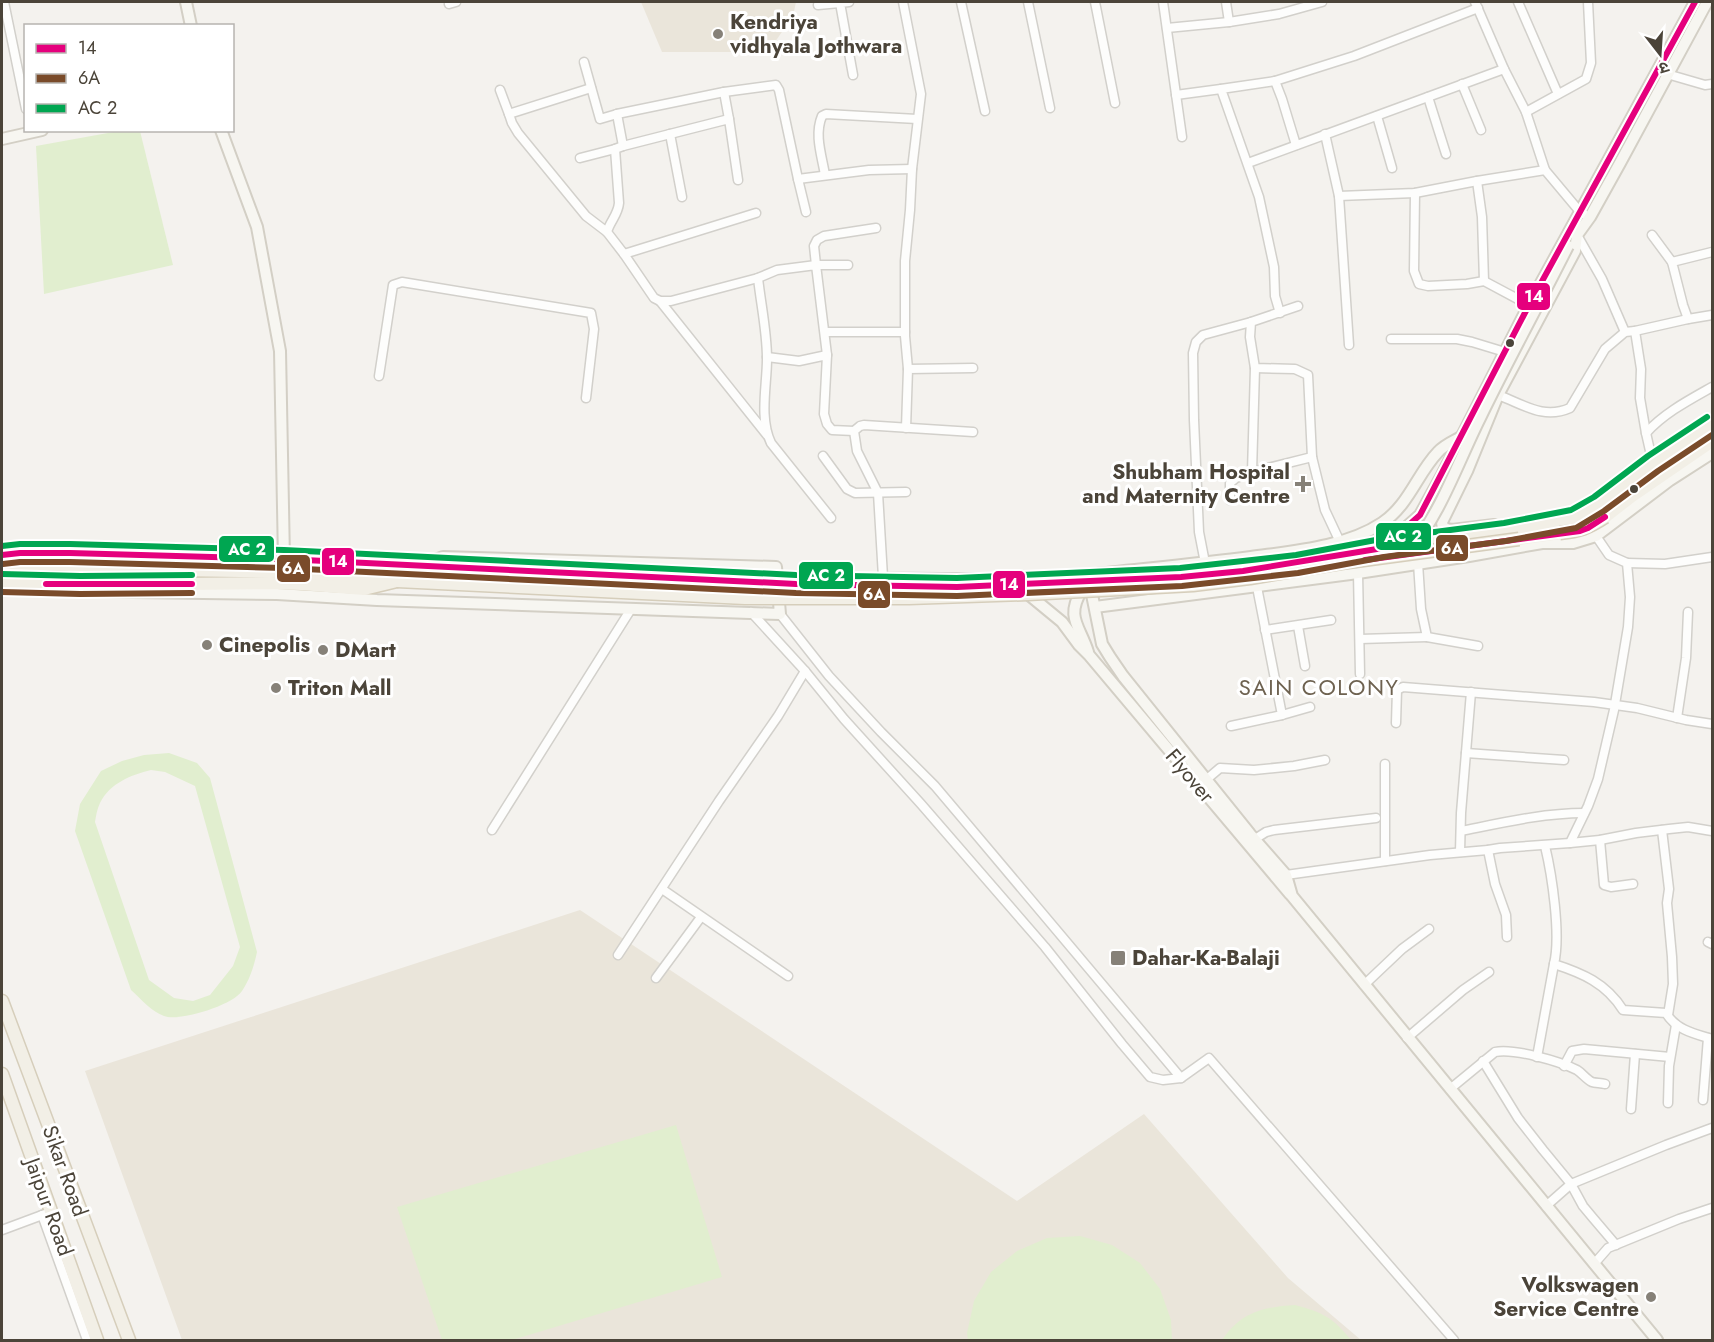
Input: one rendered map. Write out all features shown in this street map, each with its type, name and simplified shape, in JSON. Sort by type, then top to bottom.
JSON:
[{"type":"main road","points":[[2,567],[50,564],[174,570],[294,572],[397,581],[745,598],[909,598],[1028,594],[1204,583],[1529,538],[1560,528],[1584,514],[1653,464],[1713,425]]},
{"type":"main road","points":[[2,555],[70,553],[284,559],[784,584],[957,587],[1181,577],[1297,564],[1383,548],[1505,532],[1560,528],[1580,531],[1605,518],[1713,441]]},
{"type":"main road","points":[[2,583],[270,583],[364,589],[397,581]]},
{"type":"main road","name":"Sikar Road","points":[[2,1001],[129,1341]]},
{"type":"main road","name":"Jaipur Road","points":[[2,1074],[46,1213],[97,1341]]},
{"type":"street","points":[[4,2],[24,100]]},
{"type":"street","points":[[186,2],[191,24]]},
{"type":"street","points":[[818,5],[844,2],[854,75]]},
{"type":"street","points":[[903,2],[921,94],[912,168],[905,261],[905,332],[908,369],[906,428]]},
{"type":"street","points":[[961,2],[985,111]]},
{"type":"street","points":[[1028,2],[1050,108]]},
{"type":"street","points":[[1095,2],[1115,103]]},
{"type":"street","points":[[1163,2],[1182,137]]},
{"type":"street","points":[[1226,2],[1228,22]]},
{"type":"street","points":[[1167,28],[1279,14],[1322,2]]},
{"type":"street","points":[[1518,2],[1558,94]]},
{"type":"street","points":[[1526,112],[1586,79],[1592,63],[1588,2]]},
{"type":"street","points":[[1505,532],[1494,525],[1452,530],[1446,529],[1442,522],[1467,471],[1498,395],[1575,251],[1577,236],[1585,215],[1695,2]]},
{"type":"street","points":[[1383,548],[1420,515],[1529,305],[1585,215],[1707,2]]},
{"type":"street","points":[[1176,95],[1275,81],[1354,56],[1477,5],[1504,69],[1526,112],[1545,170],[1585,215]]},
{"type":"street","points":[[584,62],[600,119],[724,92],[776,85],[806,212]]},
{"type":"street","points":[[1248,163],[1504,69]]},
{"type":"street","points":[[1667,74],[1706,85],[1713,84]]},
{"type":"street","points":[[1275,81],[1296,145]]},
{"type":"street","points":[[1462,84],[1481,130]]},
{"type":"street","points":[[509,114],[591,88]]},
{"type":"street","points":[[1221,88],[1259,197],[1274,267],[1275,296],[1280,313]]},
{"type":"street","points":[[500,90],[518,133],[586,216],[607,232],[654,298],[671,302],[758,279],[777,270],[816,265],[848,265]]},
{"type":"street","points":[[724,92],[738,180]]},
{"type":"street","points":[[1428,97],[1446,154]]},
{"type":"street","points":[[607,232],[618,212],[619,203],[617,114]]},
{"type":"street","points":[[825,176],[818,134],[822,116],[826,114],[917,119]]},
{"type":"street","points":[[1377,116],[1392,168]]},
{"type":"street","points":[[580,158],[729,119]]},
{"type":"street","points":[[2,139],[30,132]]},
{"type":"street","points":[[222,132],[257,227],[280,351],[284,559]]},
{"type":"street","points":[[670,134],[682,197]]},
{"type":"street","points":[[1325,134],[1339,196],[1349,345]]},
{"type":"street","points":[[798,179],[869,170],[912,168]]},
{"type":"street","points":[[1339,196],[1415,193],[1545,170]]},
{"type":"street","points":[[1477,181],[1482,217],[1484,281]]},
{"type":"street","points":[[1415,193],[1414,271],[1419,284],[1438,286],[1484,281],[1529,305]]},
{"type":"street","points":[[624,254],[756,213]]},
{"type":"street","points":[[876,228],[824,236],[817,240],[814,246],[827,356],[824,414],[826,424],[832,430],[854,431],[864,425],[973,432]]},
{"type":"street","points":[[1652,235],[1672,262],[1688,319]]},
{"type":"street","points":[[1407,554],[1426,530],[1442,501],[1492,392],[1568,246],[1577,236]]},
{"type":"street","points":[[1577,236],[1630,332],[1641,369],[1640,398],[1653,464]]},
{"type":"street","points":[[1672,262],[1713,252]]},
{"type":"street","points":[[758,279],[767,357],[765,421],[767,435]]},
{"type":"street","points":[[379,376],[393,285],[402,282],[591,313],[594,329],[586,398]]},
{"type":"street","points":[[660,301],[831,518]]},
{"type":"street","points":[[1210,593],[1199,532],[1194,420],[1193,353],[1196,342],[1203,335],[1298,306]]},
{"type":"street","points":[[1498,395],[1538,411],[1553,413],[1570,408],[1605,349],[1630,332],[1713,315]]},
{"type":"street","points":[[1251,322],[1250,337],[1255,368],[1252,472]]},
{"type":"street","points":[[825,332],[905,332]]},
{"type":"street","points":[[1391,339],[1456,339],[1505,352]]},
{"type":"street","points":[[767,357],[799,361],[827,356]]},
{"type":"street","points":[[908,369],[973,368]]},
{"type":"street","points":[[1255,368],[1295,369],[1308,375],[1312,457],[1325,510],[1340,542]]},
{"type":"street","points":[[1646,433],[1655,423],[1677,407],[1713,387]]},
{"type":"street","points":[[854,431],[857,451],[878,493],[883,577],[1000,578],[1088,575],[1205,563],[1340,542],[1362,534],[1392,516],[1408,497],[1439,450],[1461,437]]},
{"type":"street","points":[[1095,607],[1358,573],[1542,543],[1573,543],[1596,536],[1670,480],[1713,453]]},
{"type":"street","points":[[823,456],[846,489],[855,493],[906,492]]},
{"type":"street","points":[[1230,500],[1230,483],[1236,478],[1312,457]]},
{"type":"street","points":[[1584,514],[1610,555],[1627,564],[1665,564],[1713,557]]},
{"type":"street","points":[[419,566],[443,557],[776,567],[780,614],[829,676],[935,786],[1181,1078]]},
{"type":"street","points":[[1418,563],[1421,609],[1427,638]]},
{"type":"street","points":[[1570,843],[1598,779],[1616,705],[1628,627],[1630,597],[1627,564]]},
{"type":"street","points":[[1358,573],[1360,675]]},
{"type":"street","points":[[1088,575],[1101,644],[1130,684],[1286,875],[1292,896]]},
{"type":"street","points":[[46,584],[62,591],[277,594],[377,600],[780,614]]},
{"type":"street","points":[[1257,587],[1282,715]]},
{"type":"street","name":"Flyover","points":[[1082,590],[1073,611],[1089,655]]},
{"type":"street","name":"Flyover","points":[[1028,594],[1062,622],[1078,645],[1089,655],[1292,896],[1657,1341]]},
{"type":"street","points":[[492,830],[631,609]]},
{"type":"street","points":[[751,612],[1045,947],[1150,1077],[1163,1080],[1181,1078],[1209,1058],[1454,1341]]},
{"type":"street","points":[[1677,718],[1686,658],[1688,612]]},
{"type":"street","points":[[1265,630],[1331,620]]},
{"type":"street","points":[[1298,626],[1305,666]]},
{"type":"street","points":[[1360,639],[1427,638],[1478,646]]},
{"type":"street","points":[[618,955],[805,672]]},
{"type":"street","points":[[818,687],[829,676]]},
{"type":"street","points":[[1396,723],[1400,688],[1616,705],[1713,724]]},
{"type":"street","points":[[1460,852],[1471,692]]},
{"type":"street","points":[[1231,726],[1310,707]]},
{"type":"street","points":[[1466,753],[1564,760]]},
{"type":"street","points":[[1207,779],[1220,768],[1254,770],[1326,760]]},
{"type":"street","points":[[1384,861],[1385,764]]},
{"type":"street","points":[[1461,831],[1517,820],[1584,813]]},
{"type":"street","points":[[1255,839],[1274,830],[1376,818]]},
{"type":"street","points":[[1286,875],[1460,852],[1600,840],[1688,827],[1713,831]]},
{"type":"street","points":[[1662,830],[1669,889],[1667,903],[1672,966],[1668,1015],[1671,1021],[1682,1029],[1711,1039],[1703,1100]]},
{"type":"street","points":[[1600,840],[1604,885],[1611,887],[1633,884]]},
{"type":"street","points":[[1537,1057],[1556,950],[1551,875],[1545,846]]},
{"type":"street","points":[[1488,850],[1495,884],[1506,915],[1507,937]]},
{"type":"street","points":[[662,889],[788,976]]},
{"type":"street","points":[[656,978],[701,917]]},
{"type":"street","points":[[1364,985],[1402,949],[1429,929]]},
{"type":"street","points":[[1554,964],[1581,973],[1603,987],[1617,1000],[1623,1010],[1668,1015]]},
{"type":"street","points":[[1407,1038],[1463,990],[1489,972]]},
{"type":"street","points":[[1668,1102],[1670,1058],[1676,1025]]},
{"type":"street","points":[[1564,1066],[1572,1051],[1584,1049],[1670,1058]]},
{"type":"street","points":[[1450,1089],[1483,1061],[1501,1050],[1537,1057],[1578,1070],[1592,1082],[1605,1084]]},
{"type":"street","points":[[1631,1109],[1635,1054]]},
{"type":"street","points":[[1483,1061],[1518,1118],[1571,1184],[1588,1212],[1616,1245]]},
{"type":"street","points":[[1546,1206],[1571,1184],[1713,1128]]},
{"type":"street","points":[[1594,1264],[1608,1248],[1679,1219],[1713,1208]]},
{"type":"street","points":[[2,1230],[46,1213],[87,1341]]},
{"type":"shaded area","name":"Kendriya vidhyala Jothwara","points":[[641,2],[796,2],[793,16],[768,52],[662,52]]},
{"type":"shaded area","points":[[580,910],[1017,1201],[1144,1114],[1288,1278],[1361,1340],[182,1340],[85,1071]]},
{"type":"green space","points":[[113,132],[140,132],[173,265],[44,294],[36,146]]},
{"type":"green space","points":[[169,753],[197,763],[210,778],[257,952],[249,977],[237,996],[218,1007],[182,1017],[164,1016],[155,1012],[131,990],[75,831],[80,804],[101,771],[122,761],[144,755]],"holes":[[[151,770],[165,772],[195,786],[240,947],[233,966],[210,995],[193,1001],[174,998],[149,980],[95,822],[100,803],[115,785],[136,774]]]},
{"type":"green space","points":[[676,1125],[722,1277],[512,1340],[442,1340],[397,1207]]},
{"type":"green space","points":[[1080,1236],[1112,1245],[1140,1263],[1160,1289],[1171,1320],[1172,1340],[968,1340],[967,1333],[974,1301],[991,1272],[1017,1251],[1047,1238]]},
{"type":"green space","points":[[1295,1305],[1327,1317],[1351,1340],[1222,1340],[1245,1317],[1273,1307]]},
{"type":"transit line","name":"14","points":[[2,555],[70,553],[284,559],[796,584],[957,587],[1181,577],[1243,571],[1383,548],[1420,515],[1529,305],[1695,2]]},
{"type":"transit line","points":[[2,546],[70,544],[284,550],[796,575],[957,578],[1180,568],[1296,555],[1381,539],[1504,523],[1571,510],[1594,497],[1648,456],[1707,417]]},
{"type":"transit line","name":"6A","points":[[3,564],[70,562],[284,568],[796,593],[957,596],[1182,586],[1298,573],[1384,557],[1506,541],[1576,528],[1712,435]]},
{"type":"transit line","name":"14","points":[[1365,560],[1580,531],[1605,517]]},
{"type":"transit line","points":[[2,574],[192,575]]},
{"type":"transit line","name":"14","points":[[46,584],[192,584]]},
{"type":"transit line","name":"6A","points":[[2,592],[192,593]]},
{"type":"place","name":"Kendriya vidhyala Jothwara","points":[[718,34]]},
{"type":"place","name":"Shubham Hospital and Maternity Centre","points":[[1303,484]]},
{"type":"place","name":"Cinepolis","points":[[207,645]]},
{"type":"place","name":"DMart","points":[[323,650]]},
{"type":"place","name":"Triton Mall","points":[[276,688]]},
{"type":"place","name":"Dahar-Ka-Balaji","points":[[1118,958]]},
{"type":"place","name":"Volkswagen Service Centre","points":[[1651,1297]]},
{"type":"district","name":"SAIN COLONY","points":[[1319,687]]}]
